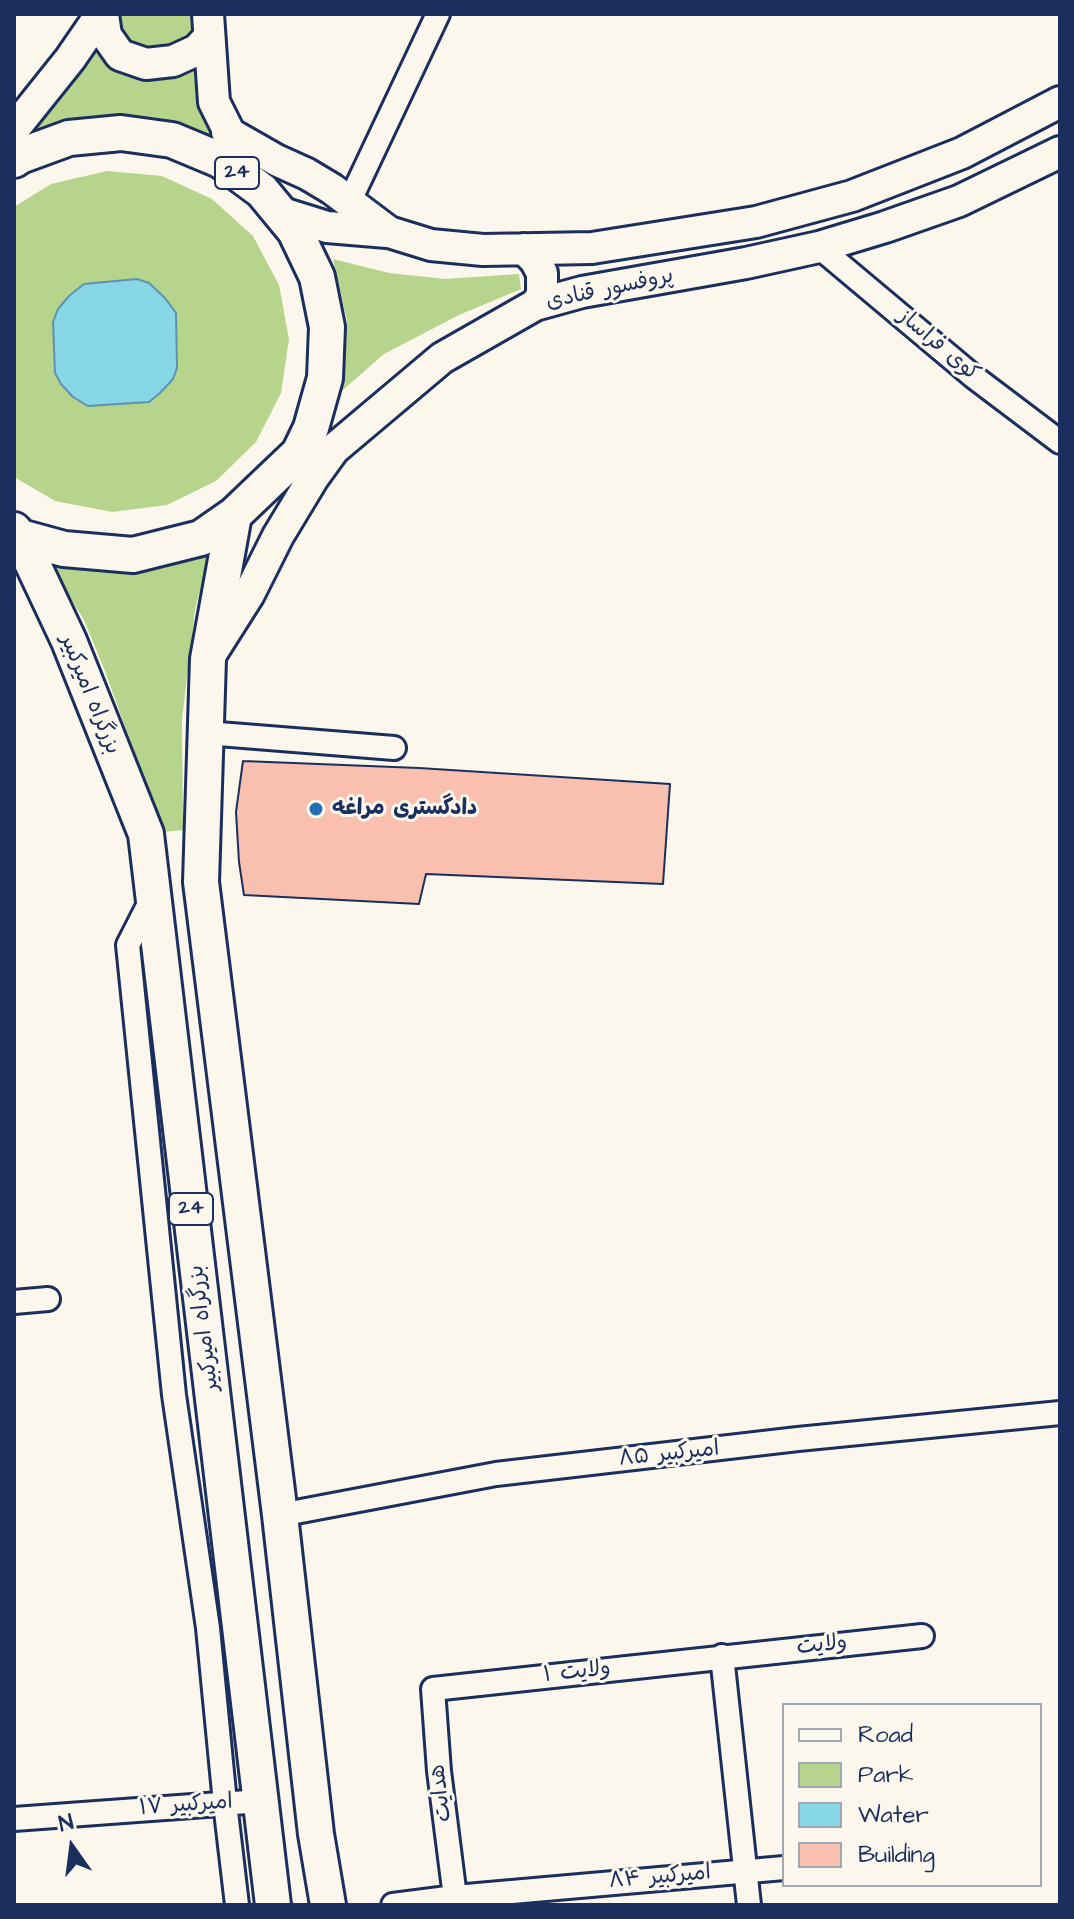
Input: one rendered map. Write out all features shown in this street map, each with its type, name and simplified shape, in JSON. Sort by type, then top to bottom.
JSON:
[{"type":"main road","points":[[102,14],[106,35],[120,55],[146,64],[173,61],[197,50],[208,25]]},
{"type":"main road","points":[[14,129],[102,14]]},
{"type":"main road","points":[[208,25],[214,102],[227,132],[271,202],[327,227],[389,232]]},
{"type":"main road","name":"پروفسور قنادی","points":[[227,132],[319,181],[389,232],[431,245],[483,250],[592,248],[756,222],[852,196],[962,153],[1060,102]]},
{"type":"main road","name":"24","points":[[14,160],[69,138],[121,133],[172,140],[220,160],[271,202],[295,231],[317,277],[327,327],[325,378],[311,428],[299,453],[234,515],[201,538],[133,555],[64,549],[17,533]]},
{"type":"main road","name":"پروفسور قنادی","points":[[208,659],[249,594],[278,536],[334,449],[442,358],[535,305],[594,290],[819,247],[959,201],[1060,152]]},
{"type":"main road","points":[[592,248],[582,262],[581,271],[594,290]]},
{"type":"main road","points":[[524,249],[542,273],[542,296],[535,305]]},
{"type":"main road","name":"24","points":[[234,515],[208,659],[201,882],[280,1515],[316,1834],[328,1905]]},
{"type":"main road","name":"بزرگراه امیرکبیر","points":[[17,533],[69,641],[146,834],[273,1905]]},
{"type":"main road","name":"24","points":[[14,585],[69,641]]},
{"type":"main road","points":[[265,1842],[283,1851],[302,1848],[316,1834]]},
{"type":"street","points":[[347,201],[438,14]]},
{"type":"street","name":"کوی فراساز","points":[[819,247],[974,377],[1060,442]]},
{"type":"street","points":[[206,733],[394,748]]},
{"type":"street","points":[[153,895],[128,945],[174,1395],[208,1628],[237,1905]]},
{"type":"street","points":[[14,1302],[48,1299]]},
{"type":"street","name":"امیرکبیر ۸۵","points":[[280,1515],[496,1474],[1060,1413]]},
{"type":"street","name":"ولایت","points":[[722,1656],[922,1636]]},
{"type":"street","points":[[722,1656],[749,1905]]},
{"type":"street","name":"ولایت ۱","points":[[433,1689],[722,1656]]},
{"type":"street","name":"هدایت","points":[[433,1689],[439,1771],[455,1897]]},
{"type":"street","name":"امیرکبیر ۱۷","points":[[14,1819],[261,1801]]},
{"type":"street","name":"امیرکبیر ۸۴","points":[[393,1905],[782,1868]]},
{"type":"green space","points":[[114,14],[199,14],[193,42],[143,53],[126,45]]},
{"type":"green space","points":[[95,36],[102,51],[203,54],[237,159],[14,140]]},
{"type":"green space","points":[[107,171],[162,176],[212,199],[253,236],[279,285],[289,339],[281,393],[256,442],[216,481],[167,505],[112,512],[55,501],[14,477],[14,207],[51,184]]},
{"type":"green space","points":[[333,259],[389,273],[445,279],[519,274],[521,289],[459,315],[384,354],[336,396],[347,321]]},
{"type":"green space","points":[[210,553],[195,609],[182,720],[183,830],[163,832],[84,620],[51,567],[117,572],[156,568]]},
{"type":"water","points":[[137,279],[149,283],[176,313],[177,368],[173,379],[149,402],[88,406],[73,397],[55,373],[53,322],[58,309],[84,284]]},
{"type":"building","points":[[243,761],[419,768],[670,784],[663,884],[426,874],[419,904],[244,895],[236,812]]},
{"type":"place","name":"دادگستری مراغه","points":[[316,809]]}]
